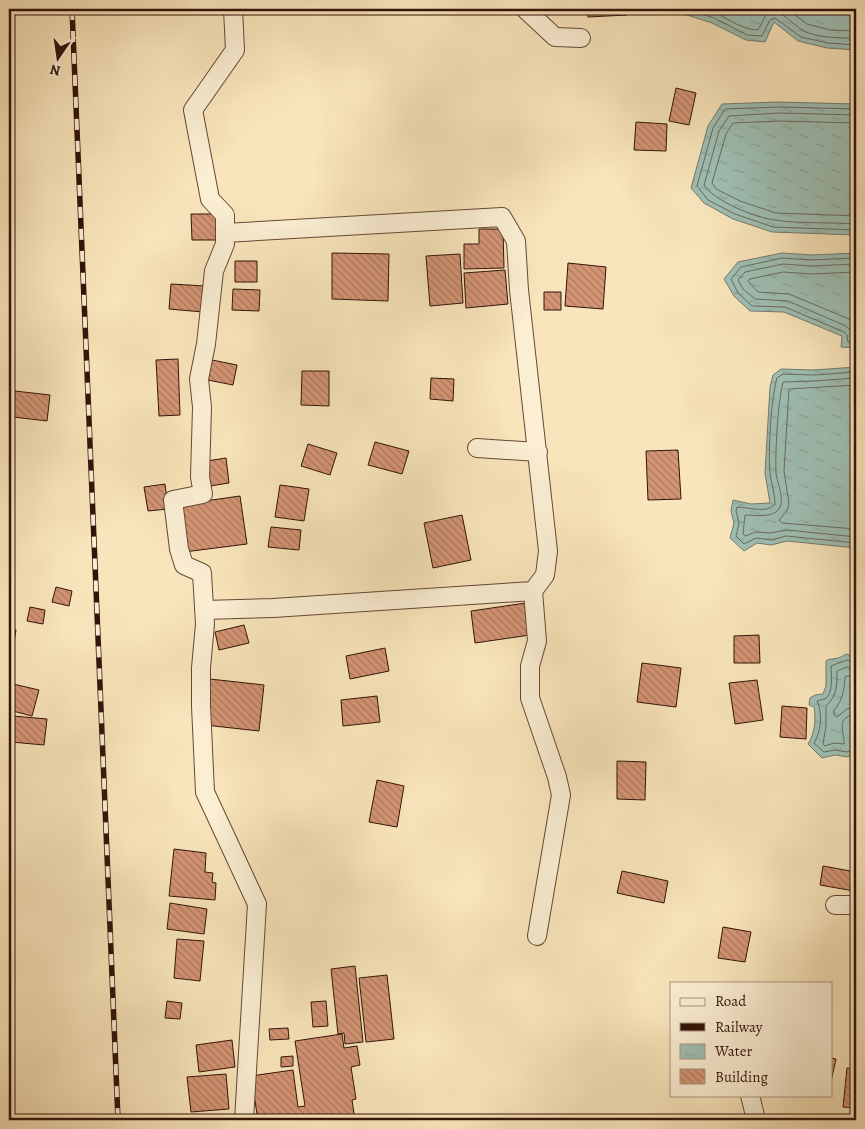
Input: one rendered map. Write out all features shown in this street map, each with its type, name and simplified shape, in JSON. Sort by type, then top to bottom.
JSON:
[{"type":"street","points":[[233,9],[235,50],[194,110],[210,199],[225,216],[225,244],[214,271],[206,344],[199,378],[202,407],[200,476],[203,494],[173,500],[184,565],[202,573],[206,624],[201,668],[205,792],[257,904],[244,1120]]},
{"type":"street","points":[[525,9],[555,37],[581,38]]},
{"type":"street","points":[[225,233],[502,217],[516,241],[519,290],[548,551],[545,575],[533,591],[537,641],[530,666],[530,698],[557,776],[561,795],[537,936]]},
{"type":"street","points":[[477,448],[538,452]]},
{"type":"street","points":[[204,610],[273,608],[533,591]]},
{"type":"street","points":[[835,905],[856,905]]},
{"type":"street","points":[[750,1096],[756,1120]]},
{"type":"water","points":[[681,9],[856,9],[856,50],[827,48],[798,41],[774,22],[765,42],[746,40],[712,23],[684,14]]},
{"type":"water","points":[[778,102],[856,104],[856,235],[772,232],[733,219],[704,203],[691,188],[708,126],[722,104]]},
{"type":"water","points":[[782,253],[811,255],[856,253],[856,348],[841,347],[842,336],[784,312],[750,311],[734,296],[724,279],[738,262]]},
{"type":"water","points":[[856,367],[856,548],[787,541],[771,545],[757,543],[744,551],[730,538],[734,523],[731,511],[733,500],[751,504],[770,503],[765,473],[770,387],[773,375],[781,369],[814,370]]},
{"type":"water","points":[[846,654],[853,656],[857,670],[854,699],[856,720],[852,729],[856,741],[856,752],[848,757],[835,755],[822,758],[808,744],[814,731],[815,722],[814,707],[809,705],[810,698],[823,694],[826,686],[826,661]]},
{"type":"building","points":[[588,9],[627,9],[627,15],[588,17]]},
{"type":"building","points":[[676,88],[696,93],[689,125],[669,121]]},
{"type":"building","points":[[636,122],[667,124],[666,151],[634,150]]},
{"type":"building","points":[[191,214],[216,214],[216,240],[192,240]]},
{"type":"building","points":[[479,229],[503,229],[504,268],[464,269],[464,244],[479,244]]},
{"type":"building","points":[[332,253],[389,254],[388,301],[332,299]]},
{"type":"building","points":[[460,254],[463,303],[430,306],[426,256]]},
{"type":"building","points":[[235,261],[257,261],[257,282],[235,282]]},
{"type":"building","points":[[568,263],[606,267],[603,309],[565,306]]},
{"type":"building","points":[[505,270],[508,304],[466,308],[464,273]]},
{"type":"building","points":[[171,284],[205,286],[203,312],[169,309]]},
{"type":"building","points":[[233,289],[260,290],[259,311],[232,310]]},
{"type":"building","points":[[544,292],[561,292],[561,310],[544,310]]},
{"type":"building","points":[[178,359],[180,415],[159,416],[156,360]]},
{"type":"building","points":[[212,360],[237,365],[233,385],[208,380]]},
{"type":"building","points":[[302,371],[329,371],[329,406],[301,405]]},
{"type":"building","points":[[431,378],[454,379],[453,401],[430,399]]},
{"type":"building","points":[[15,391],[50,395],[47,421],[13,417]]},
{"type":"building","points":[[375,442],[409,451],[402,474],[368,465]]},
{"type":"building","points":[[308,444],[337,453],[330,475],[301,466]]},
{"type":"building","points":[[678,450],[681,499],[648,500],[646,451]]},
{"type":"building","points":[[226,458],[229,483],[210,486],[207,461]]},
{"type":"building","points":[[165,484],[168,509],[148,511],[144,487]]},
{"type":"building","points":[[280,485],[309,489],[304,521],[275,517]]},
{"type":"building","points":[[240,496],[247,544],[184,552],[177,505]]},
{"type":"building","points":[[462,515],[471,560],[433,568],[424,523]]},
{"type":"building","points":[[271,527],[301,530],[299,550],[268,547]]},
{"type":"building","points":[[56,587],[72,591],[69,606],[52,602]]},
{"type":"building","points":[[526,603],[530,635],[475,643],[471,611]]},
{"type":"building","points":[[30,607],[45,610],[43,624],[27,621]]},
{"type":"building","points":[[244,625],[249,643],[219,650],[215,632]]},
{"type":"building","points":[[9,629],[16,630],[13,649],[9,648]]},
{"type":"building","points":[[759,635],[760,663],[734,663],[734,636]]},
{"type":"building","points":[[385,648],[389,671],[350,679],[346,656]]},
{"type":"building","points":[[642,663],[681,668],[676,707],[637,702]]},
{"type":"building","points":[[210,679],[264,685],[259,731],[205,725]]},
{"type":"building","points":[[757,680],[763,720],[735,724],[729,683]]},
{"type":"building","points":[[13,684],[39,690],[32,716],[9,710],[9,699]]},
{"type":"building","points":[[377,696],[380,722],[343,726],[341,700]]},
{"type":"building","points":[[782,706],[807,708],[806,739],[780,737]]},
{"type":"building","points":[[13,716],[47,719],[44,745],[11,742]]},
{"type":"building","points":[[617,761],[646,762],[645,800],[617,799]]},
{"type":"building","points":[[377,780],[404,786],[397,827],[369,822]]},
{"type":"building","points":[[174,849],[206,853],[205,872],[213,873],[212,882],[216,883],[215,900],[169,896]]},
{"type":"building","points":[[823,866],[856,872],[854,891],[820,885]]},
{"type":"building","points":[[622,871],[668,881],[664,903],[617,893]]},
{"type":"building","points":[[170,903],[207,909],[204,934],[167,929]]},
{"type":"building","points":[[723,927],[751,932],[745,962],[718,958]]},
{"type":"building","points":[[177,939],[204,941],[200,981],[174,978]]},
{"type":"building","points":[[355,966],[363,1042],[345,1044],[344,1033],[338,1034],[331,969]]},
{"type":"building","points":[[387,975],[394,1039],[366,1042],[359,978]]},
{"type":"building","points":[[167,1001],[182,1003],[180,1019],[165,1018]]},
{"type":"building","points":[[326,1001],[328,1026],[313,1027],[311,1002]]},
{"type":"building","points":[[288,1028],[289,1039],[270,1040],[269,1029]]},
{"type":"building","points":[[342,1034],[344,1048],[357,1046],[360,1065],[351,1067],[356,1099],[352,1100],[355,1120],[258,1120],[251,1076],[293,1070],[298,1107],[305,1106],[295,1041]]},
{"type":"building","points":[[232,1040],[235,1067],[199,1072],[196,1045]]},
{"type":"building","points":[[293,1056],[293,1066],[281,1067],[281,1057]]},
{"type":"building","points":[[832,1058],[836,1059],[832,1077]]},
{"type":"building","points":[[847,1068],[856,1069],[856,1108],[843,1107]]},
{"type":"building","points":[[226,1074],[229,1109],[191,1112],[187,1077]]},
{"type":"railway","points":[[72,9],[118,1120]]}]
